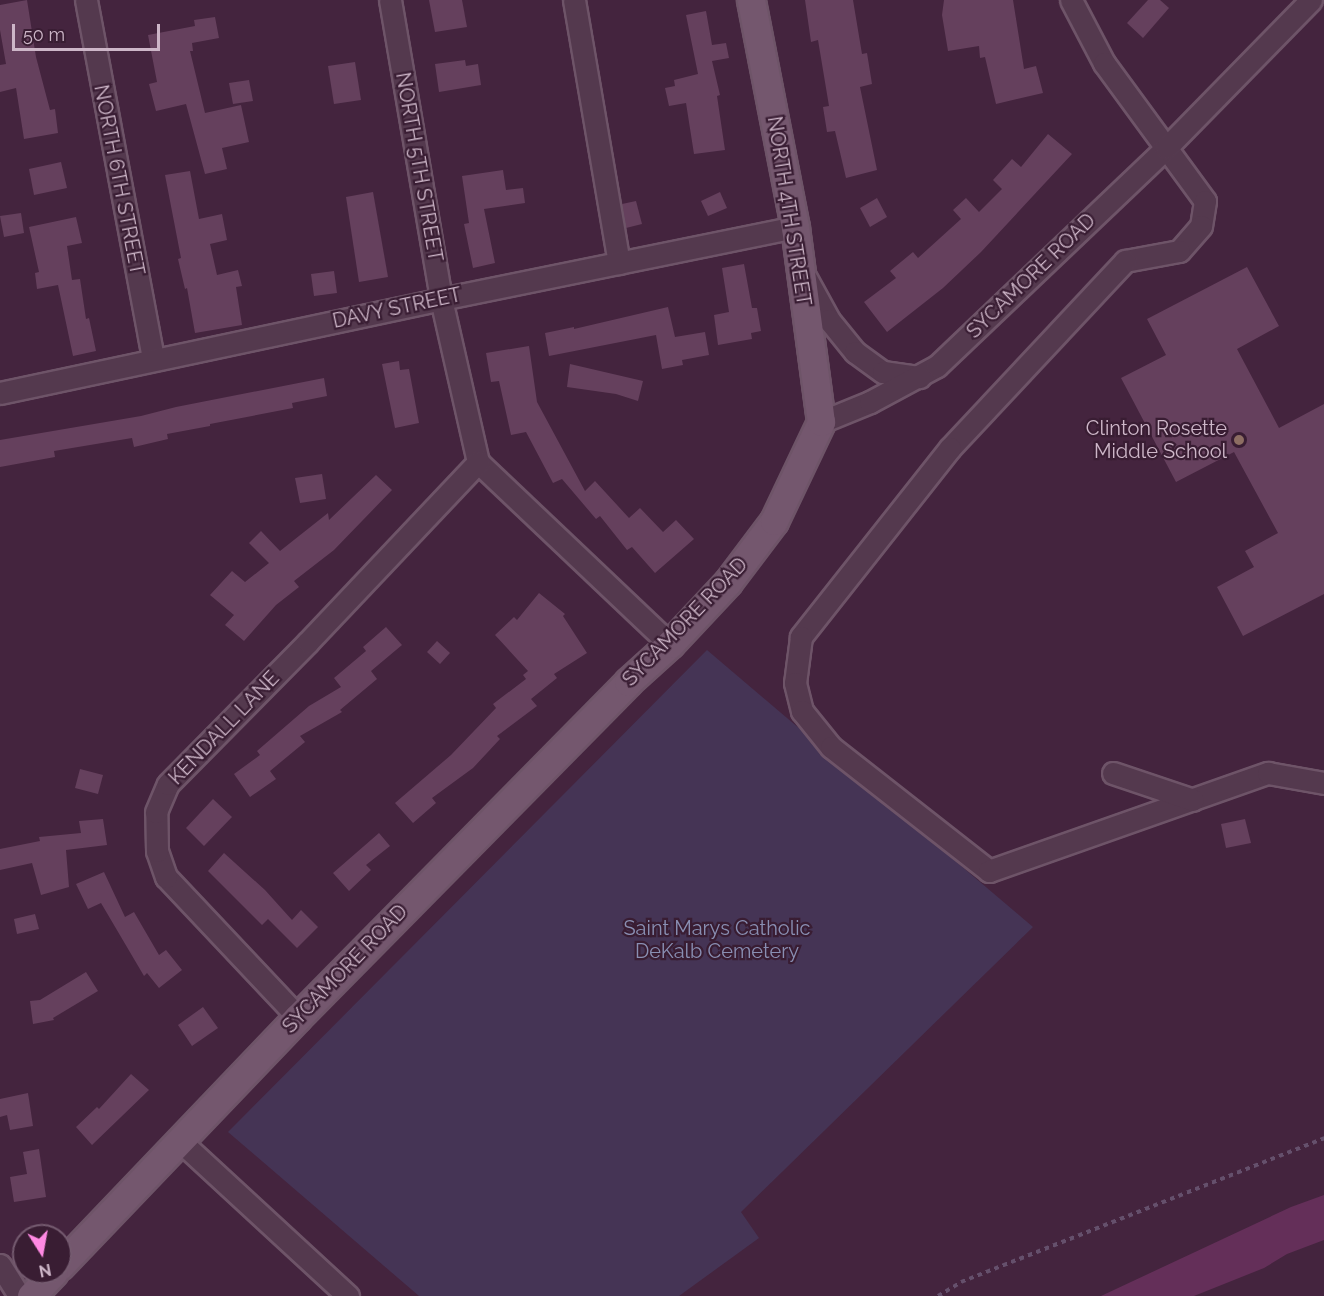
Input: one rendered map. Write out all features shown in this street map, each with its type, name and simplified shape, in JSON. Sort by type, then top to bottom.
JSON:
[{"type":"main road","name":"NORTH 4TH STREET","points":[[751,0],[795,227],[820,422]]},
{"type":"main road","name":"SYCAMORE ROAD","points":[[72,1254],[298,1017],[620,691],[670,644],[728,582],[759,544],[774,521],[820,422]]},
{"type":"main road","points":[[31,1296],[42,1284]]},
{"type":"street","name":"NORTH 6TH STREET","points":[[86,0],[153,359]]},
{"type":"street","name":"NORTH 5TH STREET","points":[[390,0],[441,299],[478,462]]},
{"type":"street","points":[[574,0],[620,263]]},
{"type":"street","points":[[1071,0],[1104,63],[1205,201],[1200,226],[1179,251],[1125,261],[950,448],[801,637],[795,683],[802,711],[831,747],[989,871],[1268,773],[1324,783]]},
{"type":"street","name":"SYCAMORE ROAD","points":[[820,422],[920,377],[937,366],[1166,148],[1311,0]]},
{"type":"street","name":"DAVY STREET","points":[[0,393],[153,359],[795,227]]},
{"type":"street","points":[[800,267],[829,320],[855,352],[883,372],[920,377]]},
{"type":"street","points":[[478,462],[670,644]]},
{"type":"street","name":"KENDALL LANE","points":[[298,1017],[166,877],[157,851],[156,812],[168,784],[308,642],[478,462]]},
{"type":"street","points":[[1113,773],[1193,800]]},
{"type":"street","points":[[180,1141],[348,1296]]},
{"type":"street","points":[[0,1265],[20,1296]]},
{"type":"path","points":[[938,1296],[961,1282],[1324,1138]]},
{"type":"green space","name":"Saint Marys Catholic DeKalb Cemetery","points":[[707,650],[1033,927],[741,1212],[759,1238],[679,1296],[419,1296],[228,1132]]},
{"type":"shaded area","points":[[1324,1195],[1324,1240],[1287,1254],[1264,1268],[1194,1296],[1101,1296],[1291,1207]]},
{"type":"building","points":[[27,0],[36,57],[50,110],[55,109],[58,133],[24,139],[16,88],[0,92],[0,65],[6,64],[0,30],[0,5]]},
{"type":"building","points":[[429,0],[462,0],[467,27],[435,32]]},
{"type":"building","points":[[805,0],[853,0],[862,54],[867,53],[872,84],[860,87],[877,170],[846,178],[835,131],[827,132],[823,107],[829,106],[818,40],[811,42]]},
{"type":"building","points":[[944,0],[1013,0],[1024,69],[1036,66],[1043,93],[996,104],[985,57],[980,58],[979,46],[948,51],[942,15]]},
{"type":"building","points":[[1148,0],[1160,0],[1169,8],[1143,38],[1127,23]]},
{"type":"building","points":[[706,11],[712,45],[726,43],[729,58],[712,61],[720,95],[717,96],[725,150],[694,154],[686,103],[669,106],[665,88],[675,86],[674,80],[698,74],[686,15]]},
{"type":"building","points":[[215,17],[219,38],[192,43],[193,51],[190,51],[205,113],[241,105],[249,142],[222,148],[227,169],[205,174],[186,104],[156,111],[149,84],[157,82],[148,35],[195,26],[194,20]]},
{"type":"building","points":[[465,60],[466,66],[478,64],[481,85],[439,92],[435,64]]},
{"type":"building","points":[[355,62],[361,100],[334,104],[328,66]]},
{"type":"building","points":[[249,80],[253,101],[233,104],[229,83]]},
{"type":"building","points":[[1048,134],[1072,154],[981,252],[943,288],[887,332],[864,302],[896,278],[890,271],[913,252],[918,258],[961,219],[953,210],[966,198],[979,212],[1002,189],[993,180],[1012,159],[1021,167]]},
{"type":"building","points":[[61,162],[67,188],[34,195],[29,169]]},
{"type":"building","points":[[503,170],[506,190],[523,188],[525,203],[484,209],[495,263],[473,268],[464,224],[469,223],[462,176]]},
{"type":"building","points":[[190,171],[199,219],[222,214],[227,240],[210,244],[217,275],[238,270],[242,286],[236,287],[242,325],[195,333],[187,288],[185,289],[178,259],[181,258],[165,175]]},
{"type":"building","points":[[373,192],[388,277],[359,282],[346,197]]},
{"type":"building","points":[[720,192],[727,208],[708,216],[701,201]]},
{"type":"building","points":[[877,198],[887,217],[870,227],[860,208]]},
{"type":"building","points":[[636,201],[642,224],[626,228],[622,204]]},
{"type":"building","points":[[21,213],[24,233],[4,237],[0,216]]},
{"type":"building","points":[[76,217],[82,243],[67,246],[72,280],[80,279],[86,319],[89,318],[96,351],[73,356],[58,285],[37,289],[35,273],[39,272],[29,227]]},
{"type":"building","points":[[744,264],[752,308],[757,308],[761,331],[751,333],[752,339],[718,345],[714,315],[729,312],[722,268]]},
{"type":"building","name":"Clinton Rosette Middle School","points":[[1247,267],[1279,326],[1237,349],[1279,428],[1324,404],[1324,594],[1243,636],[1217,587],[1254,567],[1245,551],[1278,533],[1234,452],[1176,482],[1121,378],[1166,355],[1147,319]]},
{"type":"building","points":[[334,271],[337,293],[314,296],[311,274]]},
{"type":"building","points":[[668,307],[675,337],[705,332],[709,355],[682,360],[683,365],[662,369],[656,335],[549,356],[545,333],[574,327],[574,329]]},
{"type":"building","points":[[529,346],[537,402],[585,491],[595,481],[629,518],[640,508],[663,532],[676,520],[694,539],[655,573],[632,547],[627,550],[600,516],[596,519],[562,479],[553,483],[526,432],[511,435],[499,381],[491,382],[486,353]]},
{"type":"building","points":[[399,361],[400,370],[409,369],[419,423],[395,428],[382,364]]},
{"type":"building","points":[[570,364],[643,381],[638,401],[616,394],[567,387]]},
{"type":"building","points":[[324,378],[327,396],[292,403],[293,408],[167,434],[168,439],[134,447],[132,438],[54,451],[55,457],[0,467],[0,440],[141,416]]},
{"type":"building","points":[[322,474],[326,499],[300,503],[295,478]]},
{"type":"building","points":[[376,475],[392,490],[334,550],[294,581],[299,587],[276,605],[244,641],[225,625],[234,615],[210,595],[232,571],[245,582],[269,563],[249,543],[261,531],[280,551],[328,513],[329,520]]},
{"type":"building","points":[[539,593],[565,614],[563,616],[587,653],[554,674],[557,678],[531,699],[537,706],[497,736],[500,739],[473,768],[432,798],[436,803],[413,823],[395,803],[451,755],[496,708],[493,704],[526,679],[523,675],[528,671],[495,635],[514,617],[517,620]]},
{"type":"building","points":[[386,627],[402,645],[371,671],[377,679],[340,710],[342,712],[300,736],[305,742],[270,771],[276,779],[250,797],[234,774],[260,755],[257,751],[309,706],[341,687],[334,678],[366,651],[363,647]]},
{"type":"building","points":[[437,641],[450,653],[440,664],[427,652]]},
{"type":"building","points":[[80,769],[103,775],[98,794],[75,788]]},
{"type":"building","points":[[213,799],[232,817],[204,846],[186,828]]},
{"type":"building","points":[[103,819],[107,845],[66,850],[69,887],[41,895],[32,863],[0,870],[0,849],[40,841],[39,837],[81,833],[79,821]]},
{"type":"building","points":[[1245,819],[1251,843],[1226,848],[1221,824]]},
{"type":"building","points":[[379,833],[390,846],[366,865],[371,870],[349,891],[333,873]]},
{"type":"building","points":[[224,853],[265,890],[292,920],[301,910],[318,927],[297,948],[268,919],[262,925],[208,871]]},
{"type":"building","points":[[104,872],[125,917],[134,912],[159,955],[166,950],[182,970],[159,988],[147,973],[144,976],[101,903],[88,909],[76,884]]},
{"type":"building","points":[[35,914],[39,929],[17,934],[14,919]]},
{"type":"building","points":[[86,972],[98,991],[53,1018],[54,1020],[33,1024],[30,1001],[40,1000]]},
{"type":"building","points":[[203,1007],[218,1028],[192,1046],[178,1025]]},
{"type":"building","points":[[131,1074],[149,1090],[92,1145],[76,1127],[97,1107],[99,1109]]},
{"type":"building","points":[[28,1093],[33,1126],[10,1130],[7,1115],[0,1117],[0,1099]]},
{"type":"building","points":[[39,1149],[46,1197],[14,1202],[10,1177],[27,1174],[23,1152]]},
{"type":"place","name":"Clinton Rosette Middle School","points":[[1239,440]]}]
